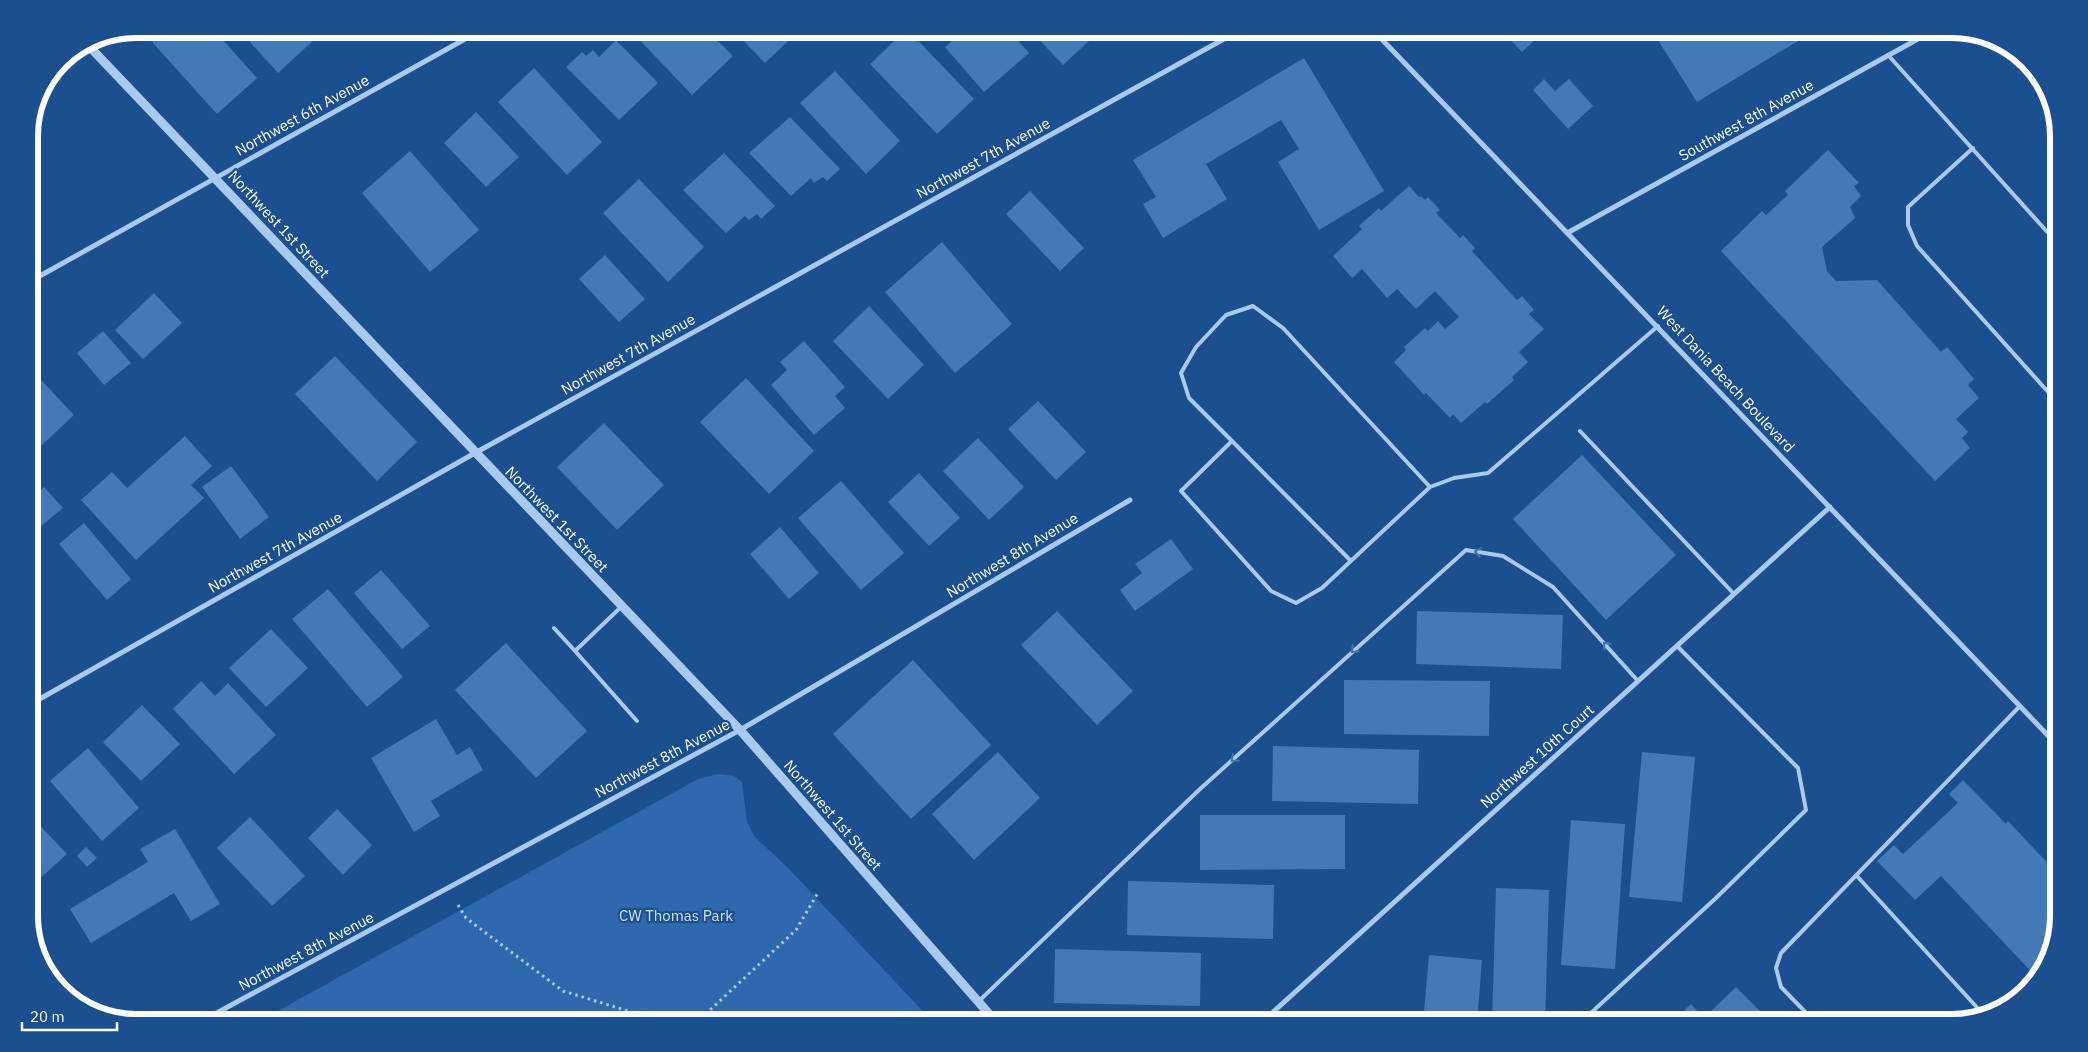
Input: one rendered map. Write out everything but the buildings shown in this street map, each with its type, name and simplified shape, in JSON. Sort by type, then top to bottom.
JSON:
[{"type":"street","name":"Northwest 6th Avenue","points":[[38,277],[467,38]]},
{"type":"street","name":"Northwest 7th Avenue","points":[[38,700],[475,453],[1226,38]]},
{"type":"street","name":"West Dania Beach Boulevard","points":[[1381,38],[1569,232],[2050,738]]},
{"type":"street","name":"Southwest 8th Avenue","points":[[1569,232],[1919,38]]},
{"type":"street","name":"Northwest 1st Street","points":[[92,48],[740,730],[989,1014]]},
{"type":"street","name":"Northwest 8th Avenue","points":[[215,1014],[740,730],[1130,500]]},
{"type":"street","name":"Northwest 10th Court","points":[[1271,1014],[1830,507]]},
{"type":"lane","points":[[1888,55],[2050,235]]},
{"type":"lane","points":[[1973,148],[1908,207],[1908,225],[1917,246],[2050,394]]},
{"type":"lane","points":[[1351,561],[1189,398],[1181,373],[1196,347],[1226,315],[1253,306],[1283,328],[1430,487]]},
{"type":"lane","points":[[1232,441],[1181,491],[1271,591],[1296,603],[1322,588],[1430,487],[1454,478],[1488,473],[1658,326]]},
{"type":"lane","points":[[1580,431],[1734,594]]},
{"type":"lane","points":[[978,1002],[1200,789],[1466,550],[1503,556],[1553,587],[1638,682]]},
{"type":"lane","points":[[575,651],[621,606]]},
{"type":"lane","points":[[554,628],[636,721]]},
{"type":"lane","points":[[1590,1014],[1716,898],[1806,810],[1798,768],[1677,646]]},
{"type":"lane","points":[[1807,1014],[1781,987],[1776,968],[1781,953],[2020,706]]},
{"type":"lane","points":[[1856,875],[1980,1010]]},
{"type":"path","points":[[706,1014],[796,930],[819,891]]},
{"type":"path","points":[[458,905],[466,918],[563,991],[638,1014]]},
{"type":"green space","name":"CW Thomas Park","points":[[719,774],[734,776],[742,782],[747,822],[755,837],[789,869],[926,1014],[272,1014],[698,779]]}]
